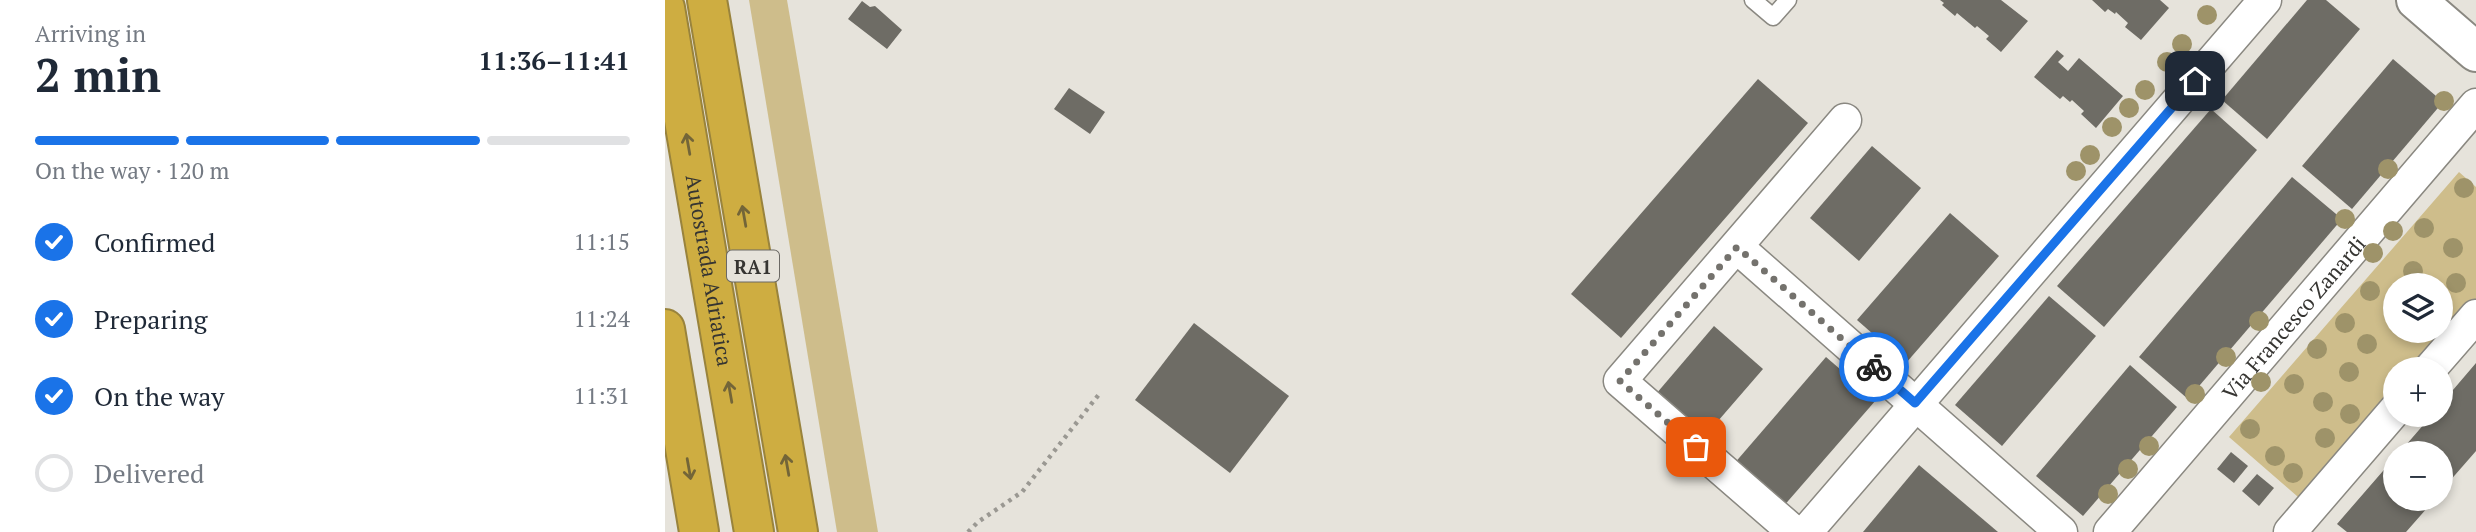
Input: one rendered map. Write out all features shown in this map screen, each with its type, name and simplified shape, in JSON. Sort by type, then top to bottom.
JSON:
[{"type":"highway","name":"RA1","points":[[707,0],[798,532]]},
{"type":"highway","name":"Autostrada Adriatica","points":[[665,8],[754,532]]},
{"type":"highway","points":[[665,329],[699,532]]},
{"type":"main road","points":[[2416,0],[2476,52]]},
{"type":"street","points":[[1805,532],[2265,0]]},
{"type":"street","points":[[1794,532],[1620,381],[1845,120]]},
{"type":"street","name":"Via Francesco Zanardi","points":[[2110,532],[2471,121]]},
{"type":"street","points":[[1737,247],[2061,532]]},
{"type":"street","points":[[2440,357],[2476,316]]},
{"type":"street","points":[[2290,532],[2383,424]]},
{"type":"lane","points":[[1753,0],[1773,17],[1788,0]]},
{"type":"path","points":[[968,532],[1022,492],[1100,393]]},
{"type":"shaded area","points":[[749,0],[787,0],[878,532],[837,532]]},
{"type":"shaded area","points":[[2459,172],[2476,187],[2476,306],[2453,332],[2453,273],[2383,273],[2383,343],[2444,343],[2431,357],[2383,357],[2383,414],[2305,503],[2229,437]]},
{"type":"building","points":[[1940,0],[2001,0],[2028,21],[2001,52],[1986,39],[1989,36],[1957,13],[1955,16]]},
{"type":"building","points":[[2092,0],[2160,0],[2169,8],[2141,40],[2125,27],[2128,23],[2116,12],[2115,14],[2108,9],[2105,12]]},
{"type":"building","points":[[2307,0],[2326,0],[2360,29],[2267,139],[2222,100]]},
{"type":"building","points":[[862,1],[870,7],[875,6],[902,30],[887,49],[848,19]]},
{"type":"building","points":[[2057,50],[2064,56],[2058,62],[2068,71],[2079,58],[2123,96],[2096,128],[2081,114],[2084,111],[2072,100],[2070,102],[2063,96],[2060,99],[2034,77]]},
{"type":"building","points":[[2393,59],[2443,102],[2352,209],[2302,166]]},
{"type":"building","points":[[1758,79],[1808,123],[1621,338],[1571,294]]},
{"type":"building","points":[[1069,88],[1105,112],[1090,134],[1054,109]]},
{"type":"building","points":[[2211,109],[2257,150],[2104,327],[2057,286]]},
{"type":"building","points":[[1872,146],[1921,188],[1859,261],[1810,218]]},
{"type":"building","points":[[2292,177],[2342,219],[2188,399],[2139,357]]},
{"type":"building","points":[[1950,213],[1999,256],[1906,363],[1857,320]]},
{"type":"building","points":[[2049,296],[2096,336],[2002,446],[1955,405]]},
{"type":"building","points":[[1194,323],[1289,396],[1230,473],[1135,400]]},
{"type":"building","points":[[1714,326],[1763,369],[1705,436],[1656,394]]},
{"type":"building","points":[[1826,357],[1876,400],[1782,508],[1733,465]]},
{"type":"building","points":[[2476,363],[2476,451],[2453,477],[2453,441],[2409,441],[2422,427],[2453,427],[2453,390]]},
{"type":"building","points":[[2130,365],[2177,407],[2083,516],[2036,476]]},
{"type":"building","points":[[2231,452],[2248,466],[2234,483],[2217,469]]},
{"type":"building","points":[[1919,465],[1998,532],[1863,532]]},
{"type":"building","points":[[2383,471],[2383,511],[2424,511],[2406,532],[2347,532],[2337,524]]},
{"type":"building","points":[[2257,474],[2274,488],[2259,506],[2242,491]]},
{"type":"way so far","points":[[1696,447],[1620,381],[1737,247],[1874,367]]},
{"type":"route","points":[[1874,367],[1915,403],[2195,81]]}]
